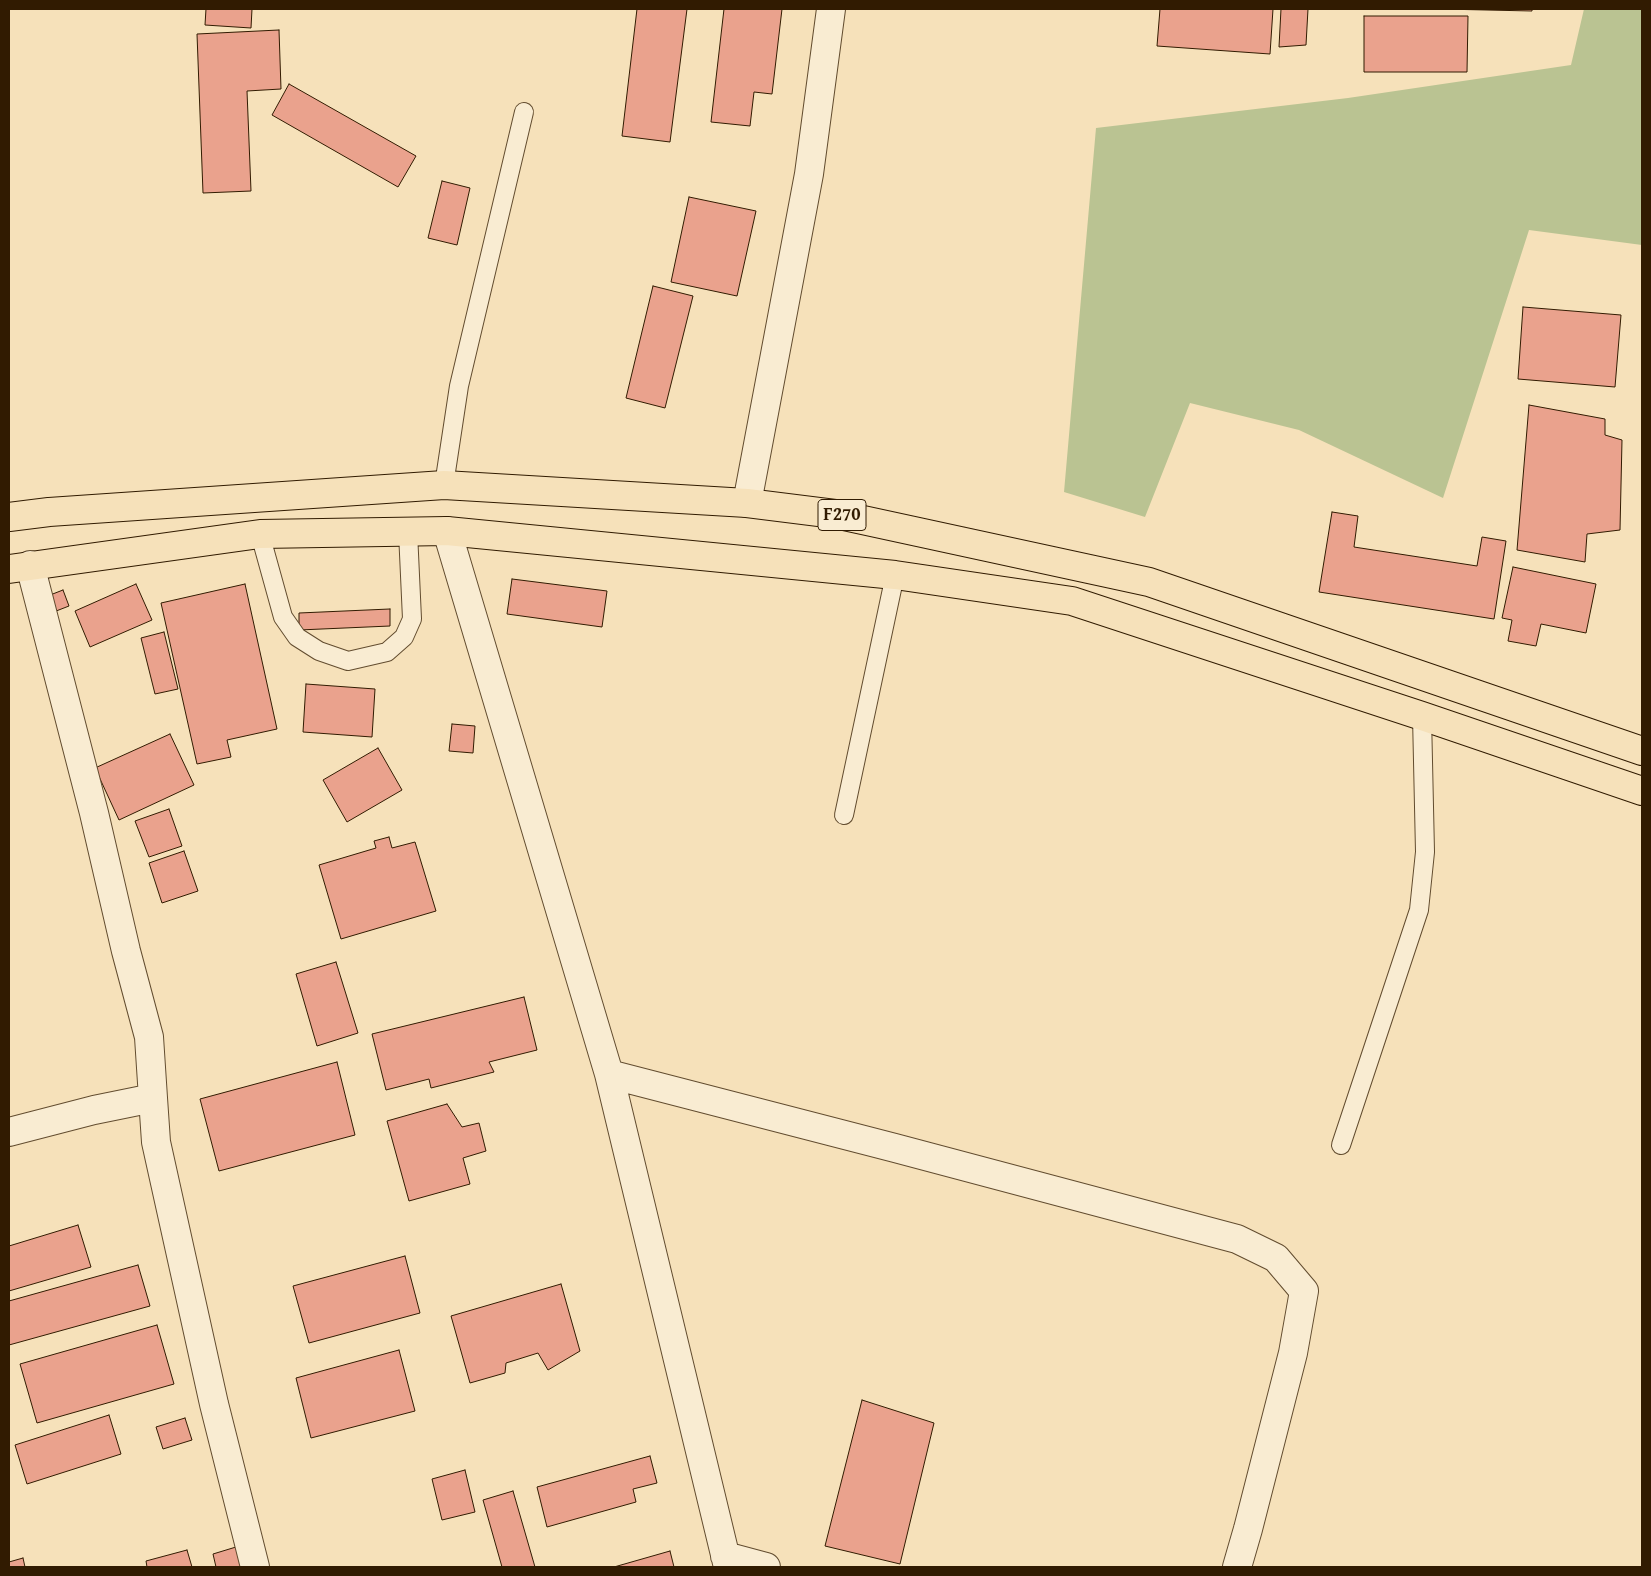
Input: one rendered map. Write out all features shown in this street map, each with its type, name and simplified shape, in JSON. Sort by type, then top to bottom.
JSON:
[{"type":"main road","name":"F270","points":[[9,517],[49,512],[444,485],[746,503],[835,514],[1149,582],[1642,751]]},
{"type":"main road","points":[[20,567],[260,534],[447,531],[895,575],[1072,601],[1422,716],[1642,791]]},
{"type":"street","points":[[746,503],[809,174],[831,9]]},
{"type":"street","points":[[447,531],[609,1074],[726,1562],[766,1567]]},
{"type":"street","points":[[20,567],[94,813],[126,951],[149,1037],[156,1142],[214,1404],[255,1567]]},
{"type":"street","points":[[609,1074],[1237,1239],[1276,1258],[1304,1291],[1291,1362],[1237,1567]]},
{"type":"street","points":[[9,1132],[94,1110],[153,1098]]},
{"type":"lane","points":[[444,485],[459,386],[524,112]]},
{"type":"lane","points":[[260,534],[283,617],[297,637],[319,651],[348,661],[387,652],[404,637],[412,619],[408,532]]},
{"type":"lane","points":[[844,815],[895,575]]},
{"type":"lane","points":[[1341,1145],[1419,910],[1425,852],[1422,716]]},
{"type":"green space","points":[[1584,9],[1642,9],[1642,245],[1529,230],[1443,498],[1299,430],[1190,403],[1145,517],[1064,492],[1096,128],[1348,98],[1571,65]]},
{"type":"building","points":[[206,9],[252,9],[251,28],[205,25]]},
{"type":"building","points":[[637,9],[687,9],[670,142],[622,136]]},
{"type":"building","points":[[724,9],[782,9],[772,94],[754,92],[750,126],[711,122]]},
{"type":"building","points":[[1160,9],[1273,9],[1270,54],[1157,46]]},
{"type":"building","points":[[1281,9],[1308,9],[1306,45],[1279,47]]},
{"type":"building","points":[[1441,9],[1532,9],[1532,11]]},
{"type":"building","points":[[1364,16],[1468,16],[1467,72],[1364,72]]},
{"type":"building","points":[[279,30],[281,89],[247,91],[251,191],[203,193],[197,34]]},
{"type":"building","points":[[289,84],[416,156],[398,187],[272,115]]},
{"type":"building","points":[[442,181],[470,188],[457,245],[428,238]]},
{"type":"building","points":[[689,197],[756,211],[737,296],[671,282]]},
{"type":"building","points":[[653,286],[693,296],[665,408],[626,398]]},
{"type":"building","points":[[1523,307],[1621,315],[1615,387],[1518,379]]},
{"type":"building","points":[[1529,405],[1605,419],[1605,435],[1622,440],[1620,530],[1587,534],[1585,562],[1517,550]]},
{"type":"building","points":[[1332,512],[1358,516],[1354,547],[1477,566],[1482,537],[1506,541],[1494,619],[1319,592]]},
{"type":"building","points":[[1513,567],[1596,584],[1586,633],[1541,624],[1536,646],[1508,641],[1512,620],[1502,618]]},
{"type":"building","points":[[512,579],[607,591],[602,627],[507,614]]},
{"type":"building","points":[[136,584],[152,620],[90,647],[75,611]]},
{"type":"building","points":[[245,584],[277,729],[227,740],[231,757],[197,764],[161,603]]},
{"type":"building","points":[[63,590],[69,606],[51,613],[45,597]]},
{"type":"building","points":[[390,609],[390,626],[299,630],[299,613]]},
{"type":"building","points":[[164,632],[178,689],[155,694],[141,638]]},
{"type":"building","points":[[306,684],[375,689],[372,737],[303,732]]},
{"type":"building","points":[[452,724],[475,726],[473,753],[449,751]]},
{"type":"building","points":[[170,734],[194,785],[119,820],[95,768]]},
{"type":"building","points":[[378,748],[402,790],[347,822],[323,780]]},
{"type":"building","points":[[169,809],[182,846],[149,857],[135,821]]},
{"type":"building","points":[[389,837],[392,848],[415,842],[436,911],[341,939],[319,865],[376,848],[374,841]]},
{"type":"building","points":[[184,851],[198,891],[162,903],[149,863]]},
{"type":"building","points":[[336,962],[358,1033],[317,1046],[296,974]]},
{"type":"building","points":[[524,997],[537,1050],[489,1062],[494,1072],[431,1088],[429,1079],[386,1090],[372,1034]]},
{"type":"building","points":[[337,1062],[355,1135],[219,1171],[200,1099]]},
{"type":"building","points":[[447,1104],[462,1127],[479,1123],[486,1151],[463,1158],[470,1184],[409,1201],[387,1121]]},
{"type":"building","points":[[78,1225],[91,1267],[9,1291],[9,1246]]},
{"type":"building","points":[[405,1256],[420,1313],[309,1343],[293,1286]]},
{"type":"building","points":[[138,1265],[150,1306],[9,1345],[9,1301]]},
{"type":"building","points":[[561,1284],[580,1351],[548,1370],[538,1353],[506,1363],[505,1373],[470,1383],[451,1316]]},
{"type":"building","points":[[157,1325],[174,1384],[37,1423],[20,1364]]},
{"type":"building","points":[[399,1350],[415,1411],[311,1438],[296,1378]]},
{"type":"building","points":[[862,1400],[934,1423],[900,1564],[825,1546]]},
{"type":"building","points":[[109,1415],[121,1454],[27,1484],[15,1445]]},
{"type":"building","points":[[185,1418],[192,1440],[163,1449],[156,1427]]},
{"type":"building","points":[[650,1456],[657,1483],[633,1489],[636,1502],[547,1527],[537,1487]]},
{"type":"building","points":[[465,1470],[475,1512],[442,1520],[432,1479]]},
{"type":"building","points":[[513,1491],[535,1567],[502,1567],[483,1500]]},
{"type":"building","points":[[236,1547],[242,1567],[216,1567],[213,1554]]},
{"type":"building","points":[[187,1550],[192,1567],[147,1567],[146,1561]]},
{"type":"building","points":[[670,1551],[674,1567],[614,1567]]},
{"type":"building","points":[[23,1558],[25,1567],[9,1567],[9,1562]]}]
